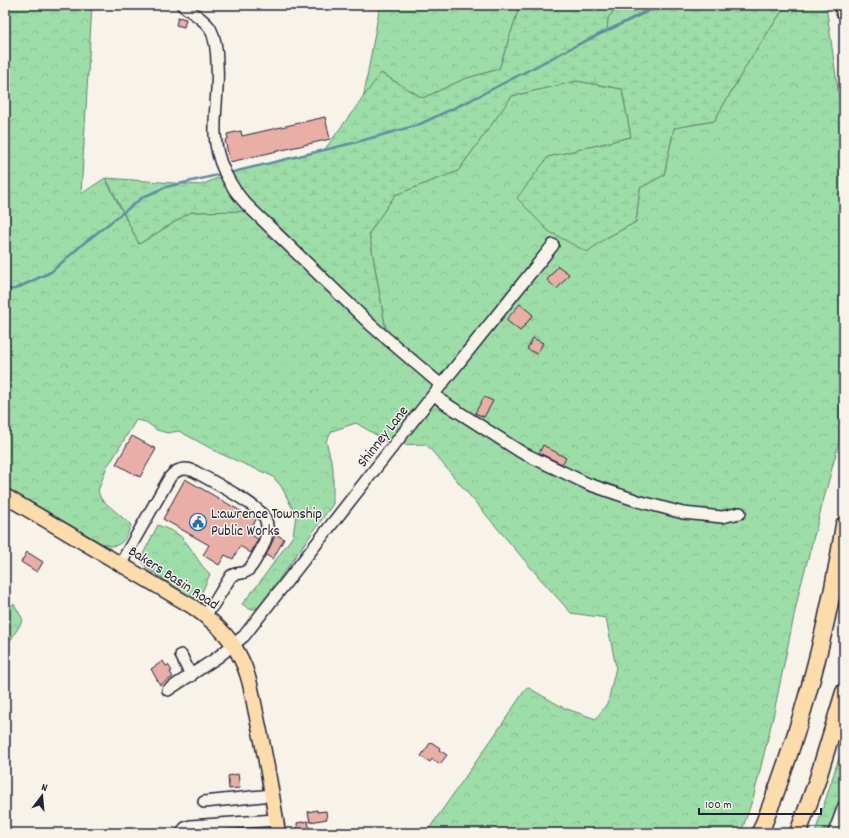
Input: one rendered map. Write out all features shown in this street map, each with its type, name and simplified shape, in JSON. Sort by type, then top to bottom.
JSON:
[{"type":"highway","points":[[843,5],[844,10]]},
{"type":"highway","points":[[760,833],[784,770],[814,668],[832,590],[844,525]]},
{"type":"highway","points":[[798,833],[817,781],[844,692]]},
{"type":"main road","name":"Bakers Basin Road","points":[[5,496],[186,602],[205,615],[224,633],[239,654],[248,675],[261,735],[277,826]]},
{"type":"street","points":[[182,5],[204,21],[210,29],[214,40],[218,82],[214,133],[218,154],[234,190],[246,205],[372,326],[441,385]]},
{"type":"street","name":"Shinney Lane","points":[[168,690],[234,646],[244,636],[553,244]]},
{"type":"street","points":[[434,394],[521,452],[588,484],[638,501],[683,513],[722,516],[740,514]]},
{"type":"street","points":[[121,563],[170,477],[179,470],[188,469],[194,471],[252,505],[262,513],[265,519],[268,530],[265,542],[251,567],[246,572],[231,576],[205,615]]},
{"type":"street","points":[[181,655],[191,676]]},
{"type":"street","points":[[204,802],[272,795]]},
{"type":"street","points":[[834,833],[844,806]]},
{"type":"street","points":[[182,833],[185,828],[190,826],[277,826]]},
{"type":"green space","points":[[5,5],[92,5],[81,194],[105,178],[139,244],[191,212],[240,211],[270,217],[387,336],[369,233],[395,195],[458,171],[512,96],[577,81],[622,89],[631,137],[548,157],[587,252],[606,238],[636,222],[640,188],[664,175],[674,128],[714,121],[749,61],[786,5],[826,5],[844,133],[844,279],[839,442],[799,592],[773,717],[754,795],[741,833],[426,833],[527,687],[564,708],[596,719],[608,702],[616,667],[606,618],[571,613],[426,444],[393,445],[356,423],[332,431],[326,441],[333,468],[333,504],[261,606],[255,609],[249,609],[242,604],[293,536],[296,515],[281,486],[272,476],[221,454],[179,431],[167,433],[157,430],[146,422],[136,420],[107,466],[98,491],[101,499],[131,525],[125,539],[114,546],[103,544],[5,487]]},
{"type":"green space","points":[[380,5],[520,5],[499,69],[464,79],[423,98],[381,73],[363,99]]},
{"type":"green space","points":[[520,5],[619,5],[608,18],[607,31],[655,5],[786,5],[749,61],[714,121],[674,128],[664,175],[640,188],[636,222],[606,238],[587,252],[548,231],[517,198],[548,157],[631,137],[622,89],[577,81],[512,96],[458,171],[395,195],[369,233],[387,337],[270,217],[240,211],[191,212],[139,244],[106,178],[201,185],[232,172],[325,149],[381,73],[423,98],[464,79],[499,69]]},
{"type":"green space","points":[[619,5],[655,5],[606,32],[608,18]]},
{"type":"green space","points":[[158,525],[181,537],[202,566],[210,574],[202,592],[193,599],[147,568],[142,562],[143,554]]},
{"type":"green space","points":[[14,604],[23,620],[5,649],[5,608]]},
{"type":"green space","points":[[844,742],[844,833],[815,833]]},
{"type":"building","points":[[178,17],[186,19],[184,27],[176,25]]},
{"type":"building","points":[[325,117],[330,139],[230,162],[225,140],[228,139],[227,134],[241,131],[242,136]]},
{"type":"building","points":[[558,266],[569,274],[557,289],[547,280]]},
{"type":"building","points":[[520,304],[533,315],[520,331],[506,320]]},
{"type":"building","points":[[533,338],[543,343],[537,354],[527,349]]},
{"type":"building","points":[[484,397],[493,401],[484,417],[475,413]]},
{"type":"building","points":[[132,436],[156,449],[140,477],[116,464]]},
{"type":"building","points":[[543,445],[566,458],[562,464],[539,453]]},
{"type":"building","points":[[185,479],[256,520],[248,533],[258,539],[251,553],[240,546],[233,559],[225,555],[219,565],[203,555],[209,545],[163,519]]},
{"type":"building","points":[[276,534],[284,539],[273,559],[266,555]]},
{"type":"building","points":[[27,552],[43,562],[37,572],[21,562]]},
{"type":"building","points":[[163,661],[172,671],[170,672],[173,677],[160,685],[151,669]]},
{"type":"building","points":[[431,742],[447,755],[440,764],[432,759],[430,762],[421,756]]},
{"type":"building","points":[[238,774],[240,788],[229,789],[228,776]]},
{"type":"building","points":[[317,810],[317,812],[326,811],[327,819],[310,822],[308,812]]},
{"type":"building","points":[[308,821],[310,833],[298,833],[297,823]]},
{"type":"waterway","points":[[229,173],[353,143],[418,125],[471,100],[577,45],[661,5]]},
{"type":"waterway","points":[[5,290],[15,289],[51,272],[84,243],[143,197],[166,187],[222,174]]},
{"type":"place","name":"L:awrence Township Public Works","points":[[198,522]]}]
